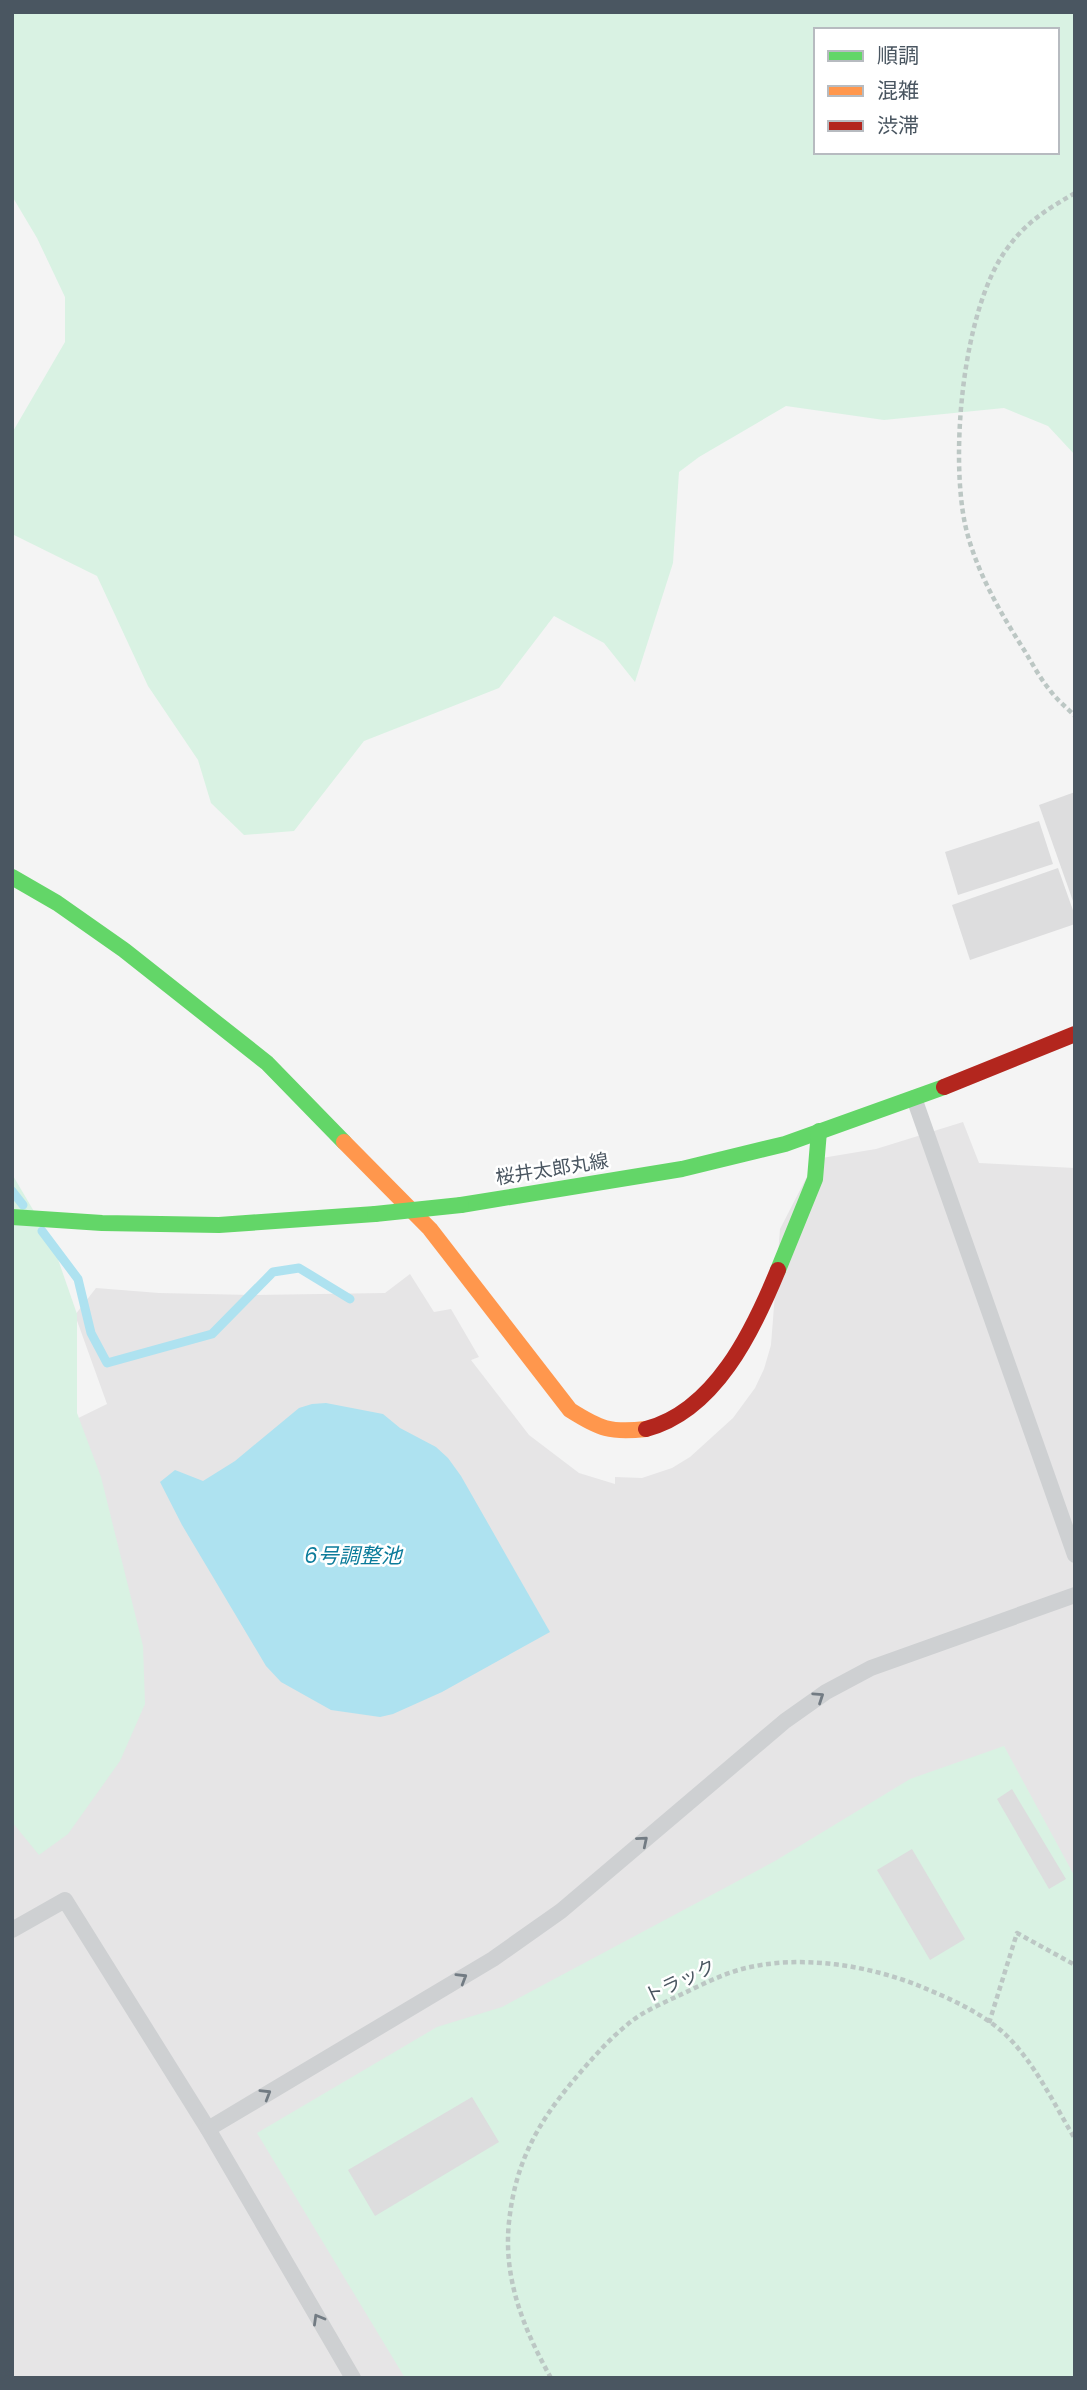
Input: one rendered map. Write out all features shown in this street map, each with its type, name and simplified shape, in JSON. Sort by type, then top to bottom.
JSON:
[{"type":"street","points":[[12,877],[124,950],[267,1063],[430,1229],[570,1410],[596,1426],[620,1432],[648,1429],[675,1419],[702,1399],[727,1367],[763,1306],[815,1179],[819,1131]]},
{"type":"street","name":"桜井太郎丸線","points":[[12,1217],[102,1223],[219,1225],[375,1214],[461,1205],[681,1169],[785,1144],[914,1098],[1075,1034]]},
{"type":"lane","points":[[914,1098],[1075,1555]]},
{"type":"lane","points":[[208,2129],[493,1959],[561,1911],[785,1721],[825,1692],[871,1668],[1075,1595]]},
{"type":"lane","points":[[12,1930],[65,1900],[208,2129],[353,2378]]},
{"type":"path","points":[[1075,193],[1036,215],[1006,250],[987,283],[972,328],[961,414],[958,476],[965,525],[982,576],[1011,630],[1049,690],[1075,716]]},
{"type":"path","points":[[989,2022],[1017,1933],[1075,1965]]},
{"type":"path","name":"トラック","points":[[551,2378],[533,2347],[523,2322],[511,2277],[509,2223],[517,2174],[532,2138],[556,2101],[607,2043],[630,2022],[685,1992],[740,1969],[792,1963],[860,1966],[896,1977],[961,2005],[1004,2034],[1021,2052],[1075,2139]]},
{"type":"shaded area","points":[[963,1122],[979,1163],[1075,1168],[1075,2378],[12,2378],[12,1347],[60,1427],[107,1404],[75,1315],[96,1288],[159,1293],[252,1295],[385,1293],[410,1274],[434,1312],[451,1309],[479,1357],[471,1360],[529,1435],[579,1473],[615,1484],[615,1477],[642,1478],[672,1468],[690,1457],[733,1418],[755,1388],[771,1345],[780,1229],[816,1159],[876,1149]]},
{"type":"green space","points":[[12,12],[1075,12],[1075,455],[1048,426],[1004,408],[884,420],[786,406],[699,457],[679,472],[673,563],[635,682],[604,643],[554,616],[499,688],[364,741],[294,831],[244,835],[211,803],[198,760],[148,686],[97,576],[12,534],[12,433],[65,342],[65,297],[37,238],[12,196]]},
{"type":"green space","points":[[12,1174],[52,1242],[77,1314],[77,1413],[101,1477],[143,1646],[145,1704],[120,1761],[68,1834],[39,1855],[12,1822]]},
{"type":"green space","points":[[1004,1746],[1075,1877],[1075,2378],[405,2378],[257,2133],[437,2027],[502,2007],[775,1861],[910,1779]]},
{"type":"water","name":"6号調整池","points":[[326,1403],[383,1414],[400,1428],[436,1447],[448,1458],[461,1476],[550,1632],[442,1692],[380,1717],[331,1710],[281,1682],[266,1666],[182,1525],[160,1482],[175,1470],[203,1481],[235,1461],[299,1408]]},
{"type":"building","points":[[1075,792],[1075,904],[1074,904],[1039,805]]},
{"type":"building","points":[[1039,821],[1053,864],[958,895],[945,852]]},
{"type":"building","points":[[1058,868],[1075,916],[1075,924],[970,960],[952,905]]},
{"type":"building","points":[[1012,1789],[1066,1879],[1049,1889],[997,1799]]},
{"type":"building","points":[[912,1849],[965,1939],[930,1960],[877,1870]]},
{"type":"building","points":[[472,2097],[499,2142],[375,2216],[348,2170]]},
{"type":"waterway","points":[[12,1191],[23,1205]]},
{"type":"waterway","points":[[42,1231],[78,1279],[91,1333],[107,1363],[212,1334],[273,1272],[299,1268],[350,1299]]},
{"type":"traffic: fast","points":[[12,877],[57,903],[124,950],[267,1063],[344,1142]]},
{"type":"traffic: fast","points":[[461,1205],[682,1169],[785,1144],[944,1087]]},
{"type":"traffic: fast","points":[[778,1270],[815,1179],[819,1131]]},
{"type":"traffic: fast","points":[[375,1214],[461,1205]]},
{"type":"traffic: fast","points":[[12,1217],[102,1223],[219,1225],[375,1214]]},
{"type":"traffic: slow","points":[[344,1142],[430,1229],[570,1410],[589,1422],[606,1428],[646,1429]]},
{"type":"traffic: jam","points":[[944,1087],[1075,1034]]},
{"type":"traffic: jam","points":[[646,1429],[670,1420],[692,1405],[711,1387],[728,1366],[757,1318],[778,1270]]}]
